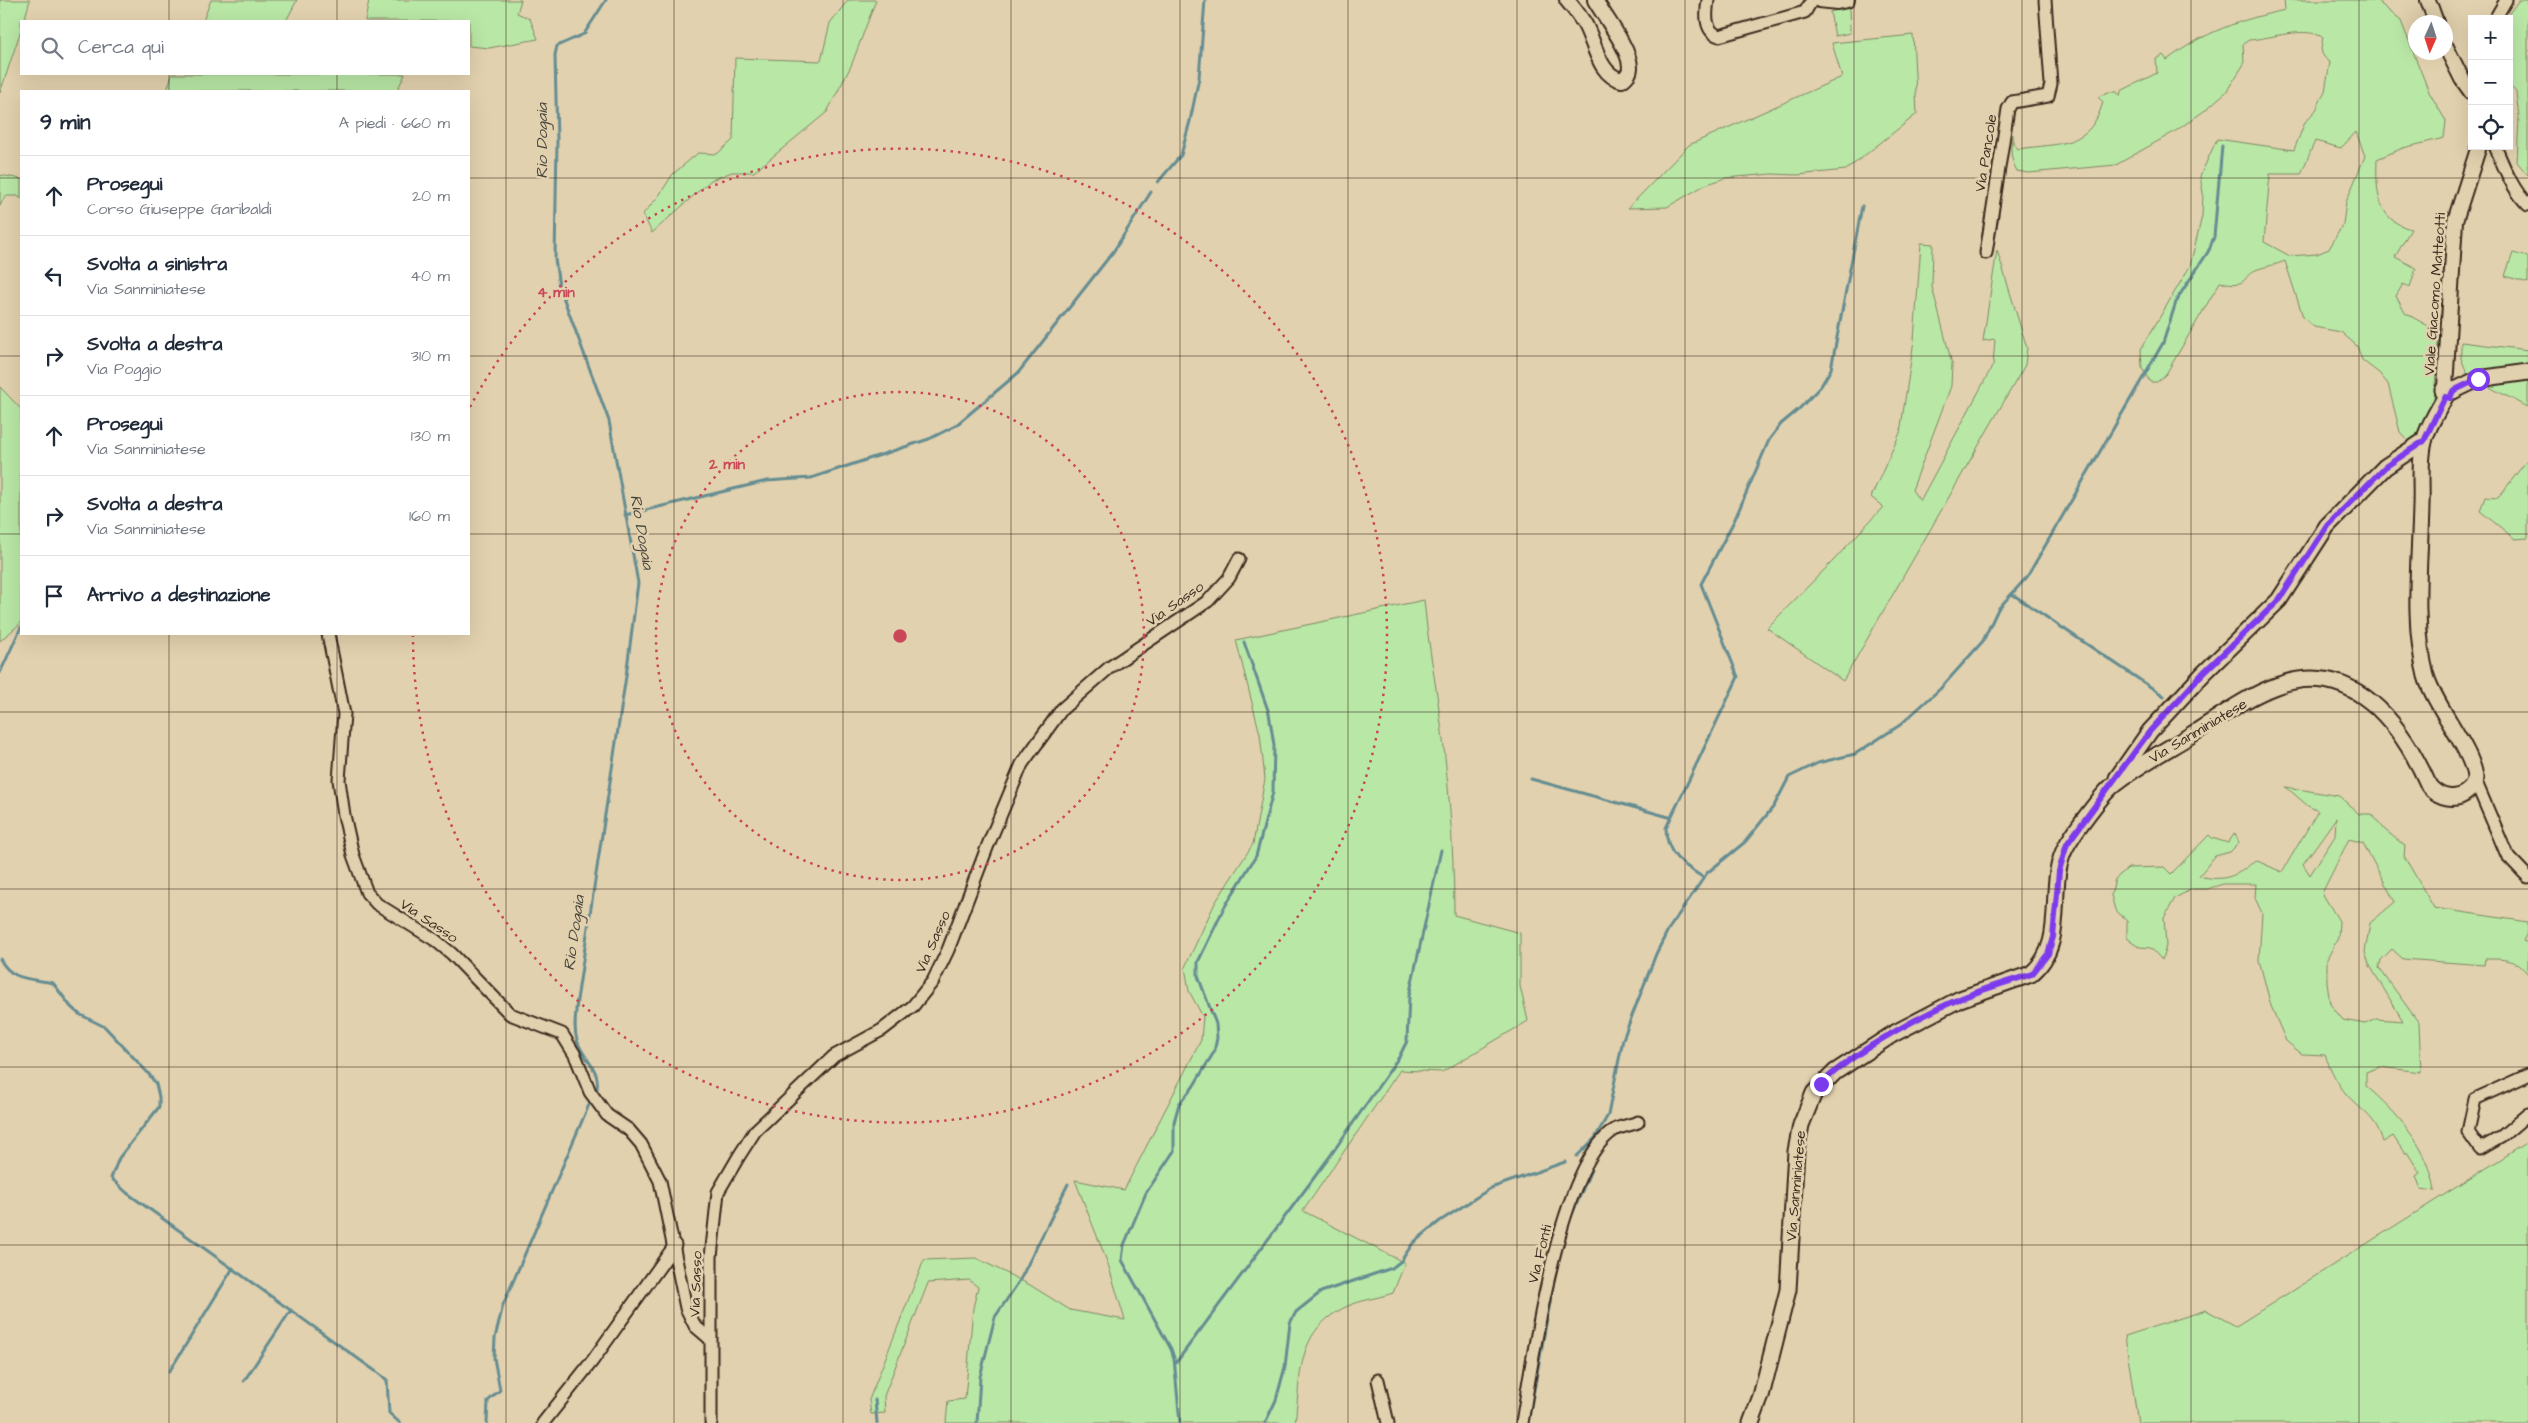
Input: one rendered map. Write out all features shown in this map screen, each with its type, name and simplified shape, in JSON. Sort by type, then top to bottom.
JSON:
[{"type":"main road","points":[[2475,780],[2465,752],[2438,704],[2426,676],[2419,624],[2418,572],[2424,441],[2448,392],[2478,379],[2528,372]]},
{"type":"main road","points":[[2111,787],[2150,731],[2204,672],[2279,600],[2327,526],[2385,467],[2424,441]]},
{"type":"main road","name":"Via Sanminiatese","points":[[1751,1423],[1761,1396],[1788,1290],[1796,1151],[1801,1125],[1814,1093],[1835,1072],[1893,1034],[1960,999],[2032,974],[2037,970],[2048,954],[2053,937],[2059,871],[2067,844],[2111,787],[2152,758],[2237,706],[2275,686],[2307,680],[2337,684],[2375,703],[2403,735],[2428,786],[2434,793],[2446,797],[2465,794],[2475,780]]},
{"type":"street","points":[[1567,0],[1584,23],[1607,72],[1614,79],[1622,80],[1628,75],[1630,66],[1626,55],[1595,0]]},
{"type":"street","points":[[1708,0],[1706,13],[1708,26],[1711,31],[1719,36],[1805,12],[1812,0]]},
{"type":"street","points":[[1819,0],[1842,1]]},
{"type":"street","name":"Via Pancole","points":[[1986,253],[2008,109],[2012,102],[2021,99],[2048,96],[2051,84],[2046,0]]},
{"type":"street","points":[[2428,0],[2433,15]]},
{"type":"street","points":[[2497,15],[2506,0]]},
{"type":"street","points":[[2452,60],[2468,87]]},
{"type":"street","name":"Viale Giacomo Matteotti","points":[[2448,392],[2455,221],[2478,150]]},
{"type":"street","points":[[2497,150],[2510,180],[2521,198],[2528,205]]},
{"type":"street","name":"Via Sasso","points":[[709,1338],[710,1257],[718,1192],[755,1131],[834,1056],[882,1030],[914,1006],[933,981],[948,950],[988,844],[1022,764],[1062,709],[1110,667],[1208,601],[1229,578],[1239,559]]},
{"type":"street","name":"Via Sasso","points":[[328,635],[344,714],[339,780],[344,815],[353,855],[367,893],[378,904],[435,940],[452,954],[510,1014],[562,1034],[574,1055],[590,1092],[607,1115],[629,1130],[652,1162],[660,1181],[675,1245],[686,1308],[695,1326],[709,1338]]},
{"type":"street","points":[[2475,780],[2507,855],[2528,877]]},
{"type":"street","points":[[2528,1075],[2475,1099],[2468,1132],[2480,1149],[2501,1137],[2528,1114]]},
{"type":"street","name":"Via Fonti","points":[[1522,1423],[1538,1328],[1560,1234],[1578,1179],[1600,1145],[1616,1130],[1638,1122]]},
{"type":"street","name":"Via Sasso","points":[[543,1423],[593,1360],[675,1245]]},
{"type":"street","points":[[709,1338],[710,1423]]},
{"type":"street","points":[[1378,1380],[1388,1423]]},
{"type":"green space","points":[[0,0],[30,0],[24,20],[20,20],[20,33],[0,93]]},
{"type":"green space","points":[[211,0],[297,0],[287,20],[203,20]]},
{"type":"green space","points":[[369,0],[521,0],[517,13],[530,19],[538,39],[489,48],[470,46],[470,20],[365,20]]},
{"type":"green space","points":[[848,0],[876,0],[851,66],[827,112],[754,172],[732,172],[711,180],[652,233],[643,214],[658,197],[673,174],[698,153],[717,154],[733,140],[735,58],[821,61],[830,23]]},
{"type":"green space","points":[[2284,0],[2376,0],[2401,21],[2408,39],[2408,60],[2416,60],[2429,92],[2446,121],[2444,138],[2403,148],[2377,159],[2377,182],[2380,202],[2391,219],[2399,225],[2411,229],[2395,257],[2416,268],[2410,287],[2403,284],[2396,296],[2405,313],[2439,332],[2434,400],[2425,427],[2410,443],[2400,432],[2388,384],[2379,373],[2362,360],[2357,346],[2341,332],[2314,327],[2303,317],[2285,261],[2258,269],[2242,282],[2220,282],[2166,374],[2157,382],[2150,382],[2142,368],[2141,349],[2190,266],[2202,216],[2203,193],[2200,176],[2217,139],[2294,150],[2305,122],[2316,110],[2325,91],[2330,62],[2324,57],[2322,52],[2323,38],[2317,34],[2298,33],[2249,40],[2243,44],[2244,64],[2226,92],[2204,111],[2174,132],[2116,165],[2028,173],[2017,171],[2013,162],[2011,149],[2013,134],[2013,143],[2018,149],[2071,141],[2081,136],[2090,128],[2097,117],[2103,102],[2098,97],[2108,92],[2117,92],[2120,96],[2121,91],[2157,73],[2156,59],[2163,55],[2167,60],[2208,35],[2252,18],[2285,10]],"holes":[[[2356,132],[2365,156],[2346,202],[2343,224],[2329,249],[2317,254],[2290,256],[2264,242],[2270,174],[2301,174],[2315,141],[2341,148]]]},
{"type":"green space","points":[[2519,0],[2528,0],[2528,175],[2517,162],[2519,117],[2516,92],[2513,89],[2513,15],[2508,15]]},
{"type":"green space","points":[[1849,7],[1850,33],[1835,36],[1830,12]]},
{"type":"green space","points":[[1913,35],[1917,114],[1846,170],[1797,175],[1772,174],[1725,178],[1705,185],[1667,207],[1628,208],[1689,145],[1842,77],[1832,43]]},
{"type":"green space","points":[[172,75],[405,75],[397,90],[167,90]]},
{"type":"green space","points":[[0,175],[20,179],[20,198],[18,196],[5,196],[0,206]]},
{"type":"green space","points":[[1921,243],[1933,244],[1932,287],[1952,364],[1951,386],[1912,490],[1920,501],[1993,365],[1995,339],[1983,341],[1997,250],[2027,348],[2025,365],[1843,681],[1767,628],[1883,507],[1871,497],[1900,433],[1914,340]]},
{"type":"green space","points":[[2513,253],[2528,257],[2528,283],[2505,276]]},
{"type":"green space","points":[[2461,342],[2528,350],[2528,407],[2468,376],[2461,358]]},
{"type":"green space","points":[[0,387],[20,408],[20,624],[0,641]]},
{"type":"green space","points":[[2528,459],[2528,538],[2515,539],[2480,511],[2485,497],[2498,498]]},
{"type":"green space","points":[[1424,600],[1442,728],[1452,834],[1454,915],[1520,933],[1520,986],[1528,1021],[1442,1072],[1400,1070],[1303,1211],[1405,1263],[1393,1293],[1348,1306],[1331,1316],[1319,1327],[1310,1340],[1304,1355],[1295,1423],[946,1423],[948,1401],[965,1399],[973,1308],[978,1287],[969,1280],[928,1283],[884,1396],[885,1413],[871,1414],[869,1400],[924,1260],[976,1258],[1030,1285],[1070,1310],[1125,1320],[1108,1264],[1075,1180],[1124,1190],[1201,1040],[1203,1017],[1189,991],[1185,967],[1215,903],[1253,844],[1265,779],[1260,734],[1236,640]]},
{"type":"green space","points":[[2286,787],[2339,796],[2359,814],[2372,814],[2385,830],[2405,846],[2404,856],[2434,908],[2528,922],[2528,931],[2523,941],[2528,943],[2528,975],[2524,969],[2514,962],[2503,960],[2485,959],[2484,965],[2403,959],[2392,949],[2381,960],[2379,968],[2419,1023],[2421,1072],[2380,1067],[2366,1072],[2366,1086],[2378,1096],[2410,1133],[2426,1161],[2435,1191],[2421,1189],[2416,1176],[2420,1173],[2407,1152],[2405,1154],[2393,1136],[2383,1142],[2373,1121],[2341,1087],[2325,1055],[2302,1054],[2286,1041],[2271,1006],[2259,960],[2262,913],[2255,898],[2256,884],[2223,884],[2207,889],[2192,889],[2175,898],[2164,918],[2166,946],[2162,960],[2151,948],[2140,947],[2127,938],[2127,920],[2115,910],[2111,895],[2115,879],[2128,868],[2164,867],[2171,874],[2209,835],[2212,838],[2228,843],[2235,833],[2239,843],[2230,852],[2215,856],[2199,876],[2207,878],[2229,877],[2242,871],[2255,860],[2282,872],[2318,811],[2308,806]],"holes":[[[2336,818],[2335,836],[2310,875],[2303,864]],[[2349,839],[2363,843],[2395,902],[2370,923],[2365,952],[2369,964],[2403,1021],[2376,1019],[2365,1024],[2343,1020],[2330,1004],[2327,983],[2327,959],[2338,938],[2339,921],[2322,893]]]},
{"type":"green space","points":[[2528,1142],[2528,1423],[2138,1423],[2125,1336],[2206,1310],[2236,1326]]},
{"type":"waterway","name":"Rio Dogaia","points":[[596,1094],[597,1078],[595,1071],[580,1047],[575,1031],[577,1000],[626,676],[638,583],[609,421],[559,286],[555,259],[557,141],[555,55],[557,46],[584,34],[606,0]]},
{"type":"waterway","points":[[1158,182],[1181,155],[1190,121],[1199,78],[1205,0]]},
{"type":"waterway","points":[[1577,1156],[1595,1138],[1608,1115],[1623,1039],[1656,954],[1668,930],[1707,873],[1745,842],[1774,806],[1789,777],[1818,763],[1855,754],[1900,725],[1940,689],[1983,641],[1998,609],[2027,577],[2163,343],[2177,299],[2208,252],[2214,237],[2222,146]]},
{"type":"waterway","points":[[625,515],[767,481],[811,478],[929,439],[955,426],[1018,373],[1113,252],[1151,192]]},
{"type":"waterway","points":[[1704,878],[1689,869],[1672,852],[1666,828],[1738,677],[1701,584],[1735,519],[1769,440],[1781,424],[1799,409],[1821,386],[1831,369],[1862,206]]},
{"type":"waterway","points":[[2012,594],[2164,696]]},
{"type":"waterway","points":[[0,673],[20,629]]},
{"type":"waterway","points":[[1180,1423],[1174,1358],[1171,1349],[1122,1260],[1124,1245],[1146,1193],[1174,1151],[1174,1122],[1179,1104],[1193,1087],[1214,1052],[1217,1038],[1216,1024],[1198,976],[1198,962],[1224,908],[1256,856],[1273,792],[1274,745],[1269,713],[1244,642]]},
{"type":"waterway","points":[[1531,779],[1669,817]]},
{"type":"waterway","points":[[1175,1364],[1328,1159],[1399,1057],[1407,1041],[1409,996],[1441,850]]},
{"type":"waterway","points":[[0,959],[10,972],[23,978],[53,983],[71,1007],[79,1014],[105,1027],[156,1084],[159,1107],[119,1158],[111,1178],[127,1193],[387,1380],[389,1413],[400,1423]]},
{"type":"waterway","name":"Rio Dogaia","points":[[487,1423],[488,1401],[500,1390],[494,1358],[495,1338],[503,1305],[591,1100]]},
{"type":"waterway","points":[[1265,1423],[1276,1400],[1285,1367],[1290,1323],[1296,1312],[1321,1292],[1392,1268],[1401,1261],[1413,1243],[1440,1221],[1491,1188],[1565,1162]]},
{"type":"waterway","points":[[1568,1224],[1591,1170]]},
{"type":"waterway","points":[[977,1423],[980,1377],[995,1317],[1020,1280],[1068,1184]]},
{"type":"waterway","points":[[169,1372],[233,1268]]},
{"type":"waterway","points":[[1528,1423],[1553,1286]]},
{"type":"waterway","points":[[244,1381],[291,1310]]},
{"type":"waterway","points":[[875,1400],[877,1423]]},
{"type":"route","points":[[1821,1084],[1866,1050],[1936,1010],[1981,990],[2032,974],[2037,970],[2048,954],[2053,937],[2059,871],[2067,844],[2111,787],[2150,731],[2204,672],[2279,600],[2327,526],[2385,467],[2424,441],[2445,397],[2450,398],[2454,394],[2453,391],[2478,379]]}]
